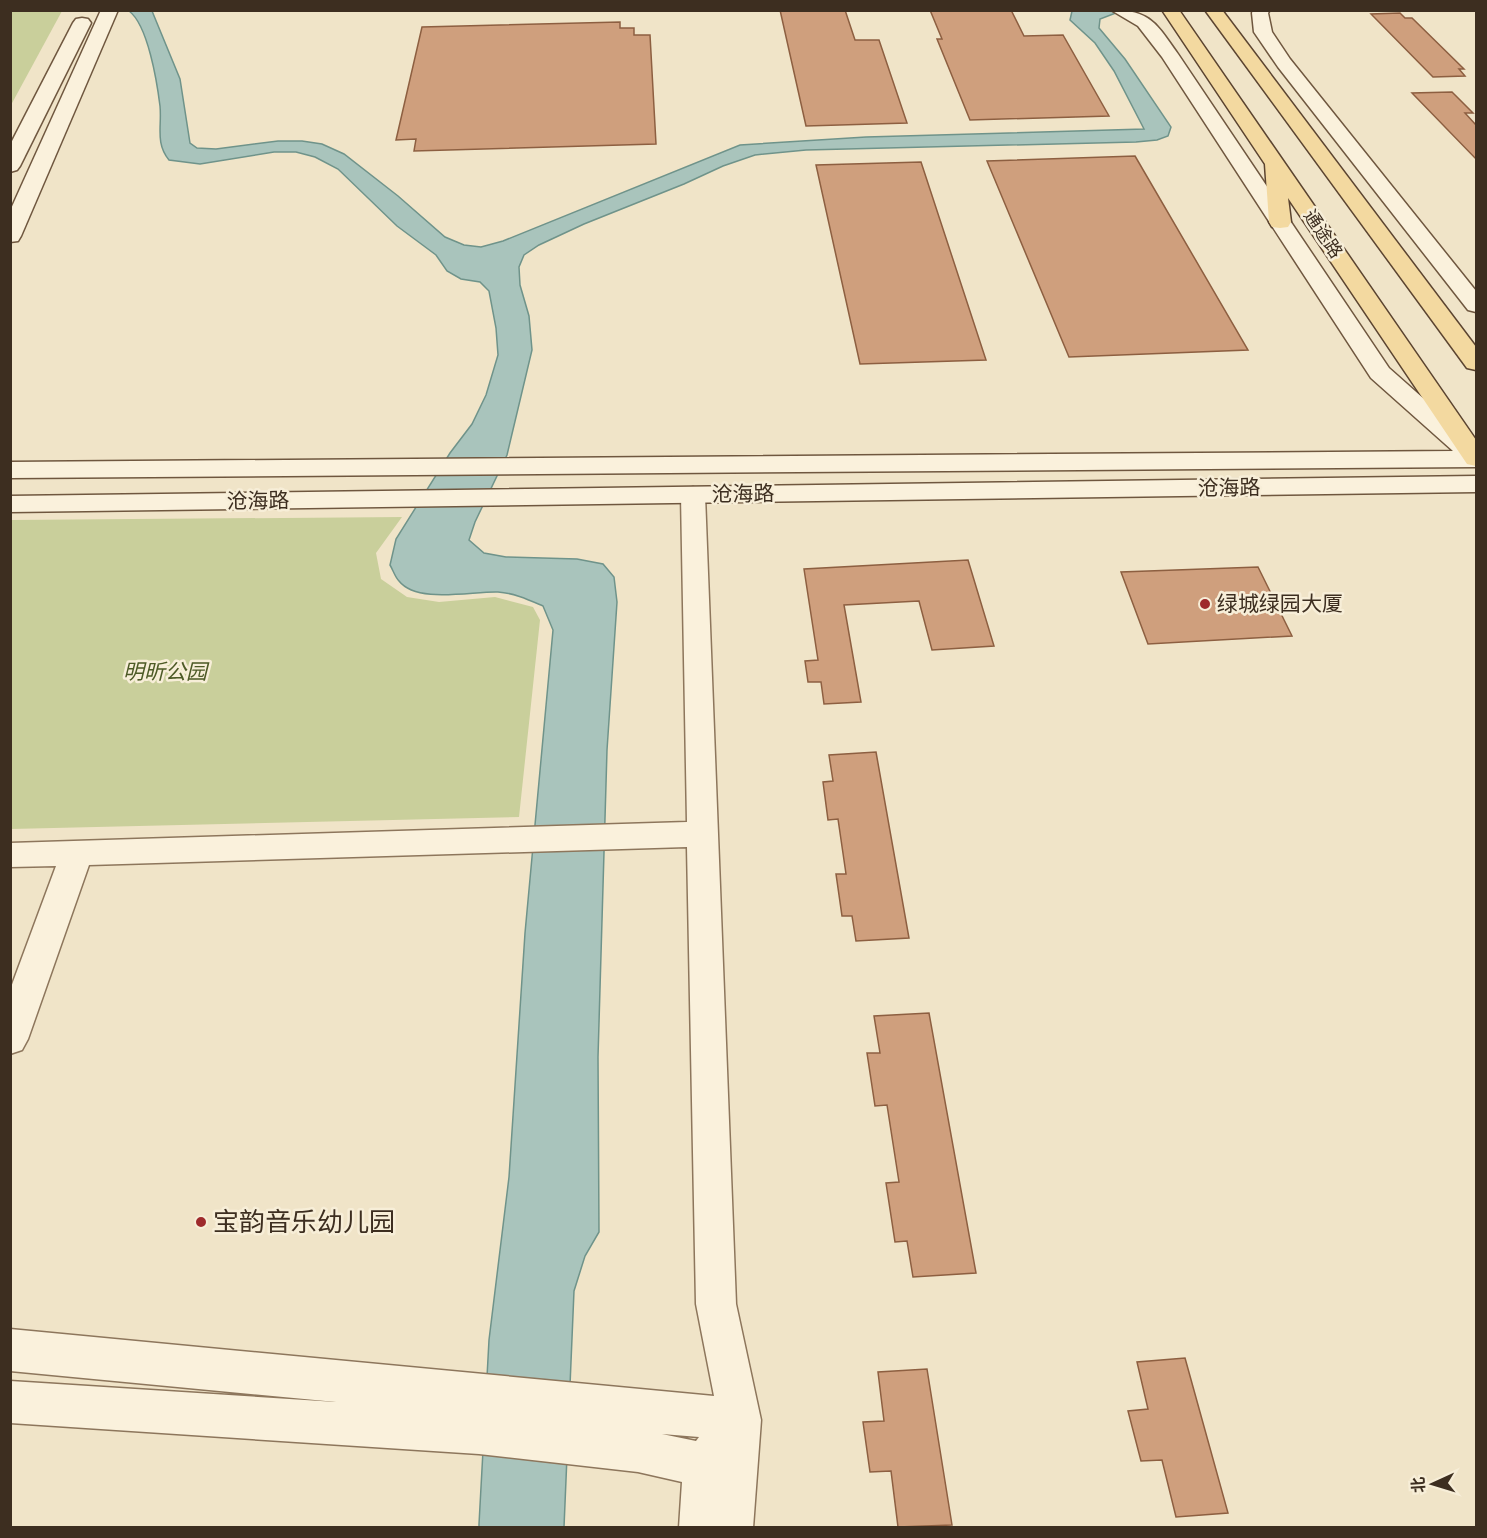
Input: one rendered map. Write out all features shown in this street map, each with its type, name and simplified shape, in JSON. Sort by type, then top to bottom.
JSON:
[{"type":"main road","points":[[10,166],[88,10]]},
{"type":"main road","points":[[10,236],[110,10]]},
{"type":"main road","name":"通途路","points":[[1170,10],[1476,458]]},
{"type":"main road","points":[[1213,10],[1476,363]]},
{"type":"main road","points":[[1262,10],[1260,13],[1263,32],[1284,63],[1476,305]]},
{"type":"main road","points":[[1124,12],[1144,22],[1169,54],[1380,373],[1476,458]]},
{"type":"main road","points":[[1274,163],[1280,222]]},
{"type":"main road","name":"沧海路","points":[[10,470],[1476,458]]},
{"type":"main road","name":"沧海路","points":[[10,504],[1476,484]]},
{"type":"street","points":[[693,495],[716,1304],[740,1420],[731,1527]]},
{"type":"street","points":[[10,855],[704,834]]},
{"type":"street","points":[[10,1039],[76,853]]},
{"type":"street","points":[[10,1350],[478,1413],[705,1465]]},
{"type":"street","points":[[10,1402],[478,1413],[629,1408],[740,1420]]},
{"type":"street","points":[[701,1527],[705,1465],[740,1420]]},
{"type":"green space","points":[[10,11],[62,11],[11,105]]},
{"type":"green space","name":"明昕公园","points":[[402,517],[376,553],[381,579],[407,597],[439,602],[495,597],[533,607],[540,620],[519,817],[11,829],[11,520]]},
{"type":"water","points":[[129,11],[152,11],[180,79],[190,143],[197,148],[216,149],[278,141],[322,144],[344,154],[398,196],[445,237],[464,245],[481,247],[503,241],[740,145],[866,137],[1144,129],[1114,71],[1095,43],[1070,20],[1072,11],[1121,11],[1100,19],[1099,28],[1125,59],[1171,127],[1168,136],[1157,140],[1136,142],[806,150],[755,155],[584,224],[539,245],[524,255],[519,267],[520,285],[529,316],[532,350],[507,455],[475,522],[469,540],[484,553],[506,557],[577,559],[603,564],[614,577],[617,602],[607,750],[598,1057],[599,1232],[585,1256],[574,1291],[564,1527],[479,1528],[489,1340],[509,1177],[525,933],[553,630],[543,606],[527,599],[498,592],[446,595],[418,592],[407,588],[399,581],[390,565],[396,539],[450,453],[472,424],[486,395],[498,355],[489,291],[480,282],[461,279],[447,271],[436,255],[397,226],[338,169],[315,157],[296,152],[274,152],[200,164],[169,160],[162,147],[157,83],[150,55],[141,28]]},
{"type":"building","points":[[780,10],[845,10],[855,40],[879,40],[907,123],[806,126]]},
{"type":"building","points":[[930,10],[1011,10],[1024,36],[1063,35],[1109,116],[970,120],[937,39],[942,39]]},
{"type":"building","points":[[1400,13],[1405,18],[1412,18],[1464,69],[1459,69],[1465,76],[1433,77],[1371,14]]},
{"type":"building","points":[[620,22],[620,28],[634,28],[634,35],[650,35],[656,144],[414,151],[416,139],[396,140],[422,27]]},
{"type":"building","points":[[1452,92],[1473,113],[1465,113],[1476,125],[1476,159],[1412,93]]},
{"type":"building","points":[[1135,156],[1248,350],[1069,357],[987,161]]},
{"type":"building","points":[[921,162],[986,360],[860,364],[816,165]]},
{"type":"building","points":[[968,560],[994,646],[932,650],[919,601],[844,605],[861,702],[824,704],[821,682],[808,682],[805,661],[818,660],[804,569]]},
{"type":"building","name":"绿城绿园大厦","points":[[1258,567],[1292,636],[1148,644],[1121,572]]},
{"type":"building","points":[[876,752],[909,938],[856,941],[852,916],[842,916],[836,874],[846,874],[838,819],[828,820],[823,782],[833,781],[829,755]]},
{"type":"building","points":[[929,1013],[976,1273],[913,1277],[907,1241],[895,1242],[886,1183],[899,1182],[887,1105],[875,1106],[867,1053],[880,1053],[874,1016]]},
{"type":"building","points":[[1185,1358],[1228,1513],[1176,1517],[1162,1460],[1141,1461],[1128,1411],[1148,1409],[1137,1362]]},
{"type":"building","points":[[927,1369],[952,1525],[898,1527],[891,1471],[870,1472],[863,1422],[884,1421],[878,1372]]},
{"type":"place","name":"绿城绿园大厦","points":[[1205,604]]},
{"type":"place","name":"宝韵音乐幼儿园","points":[[201,1222]]}]
